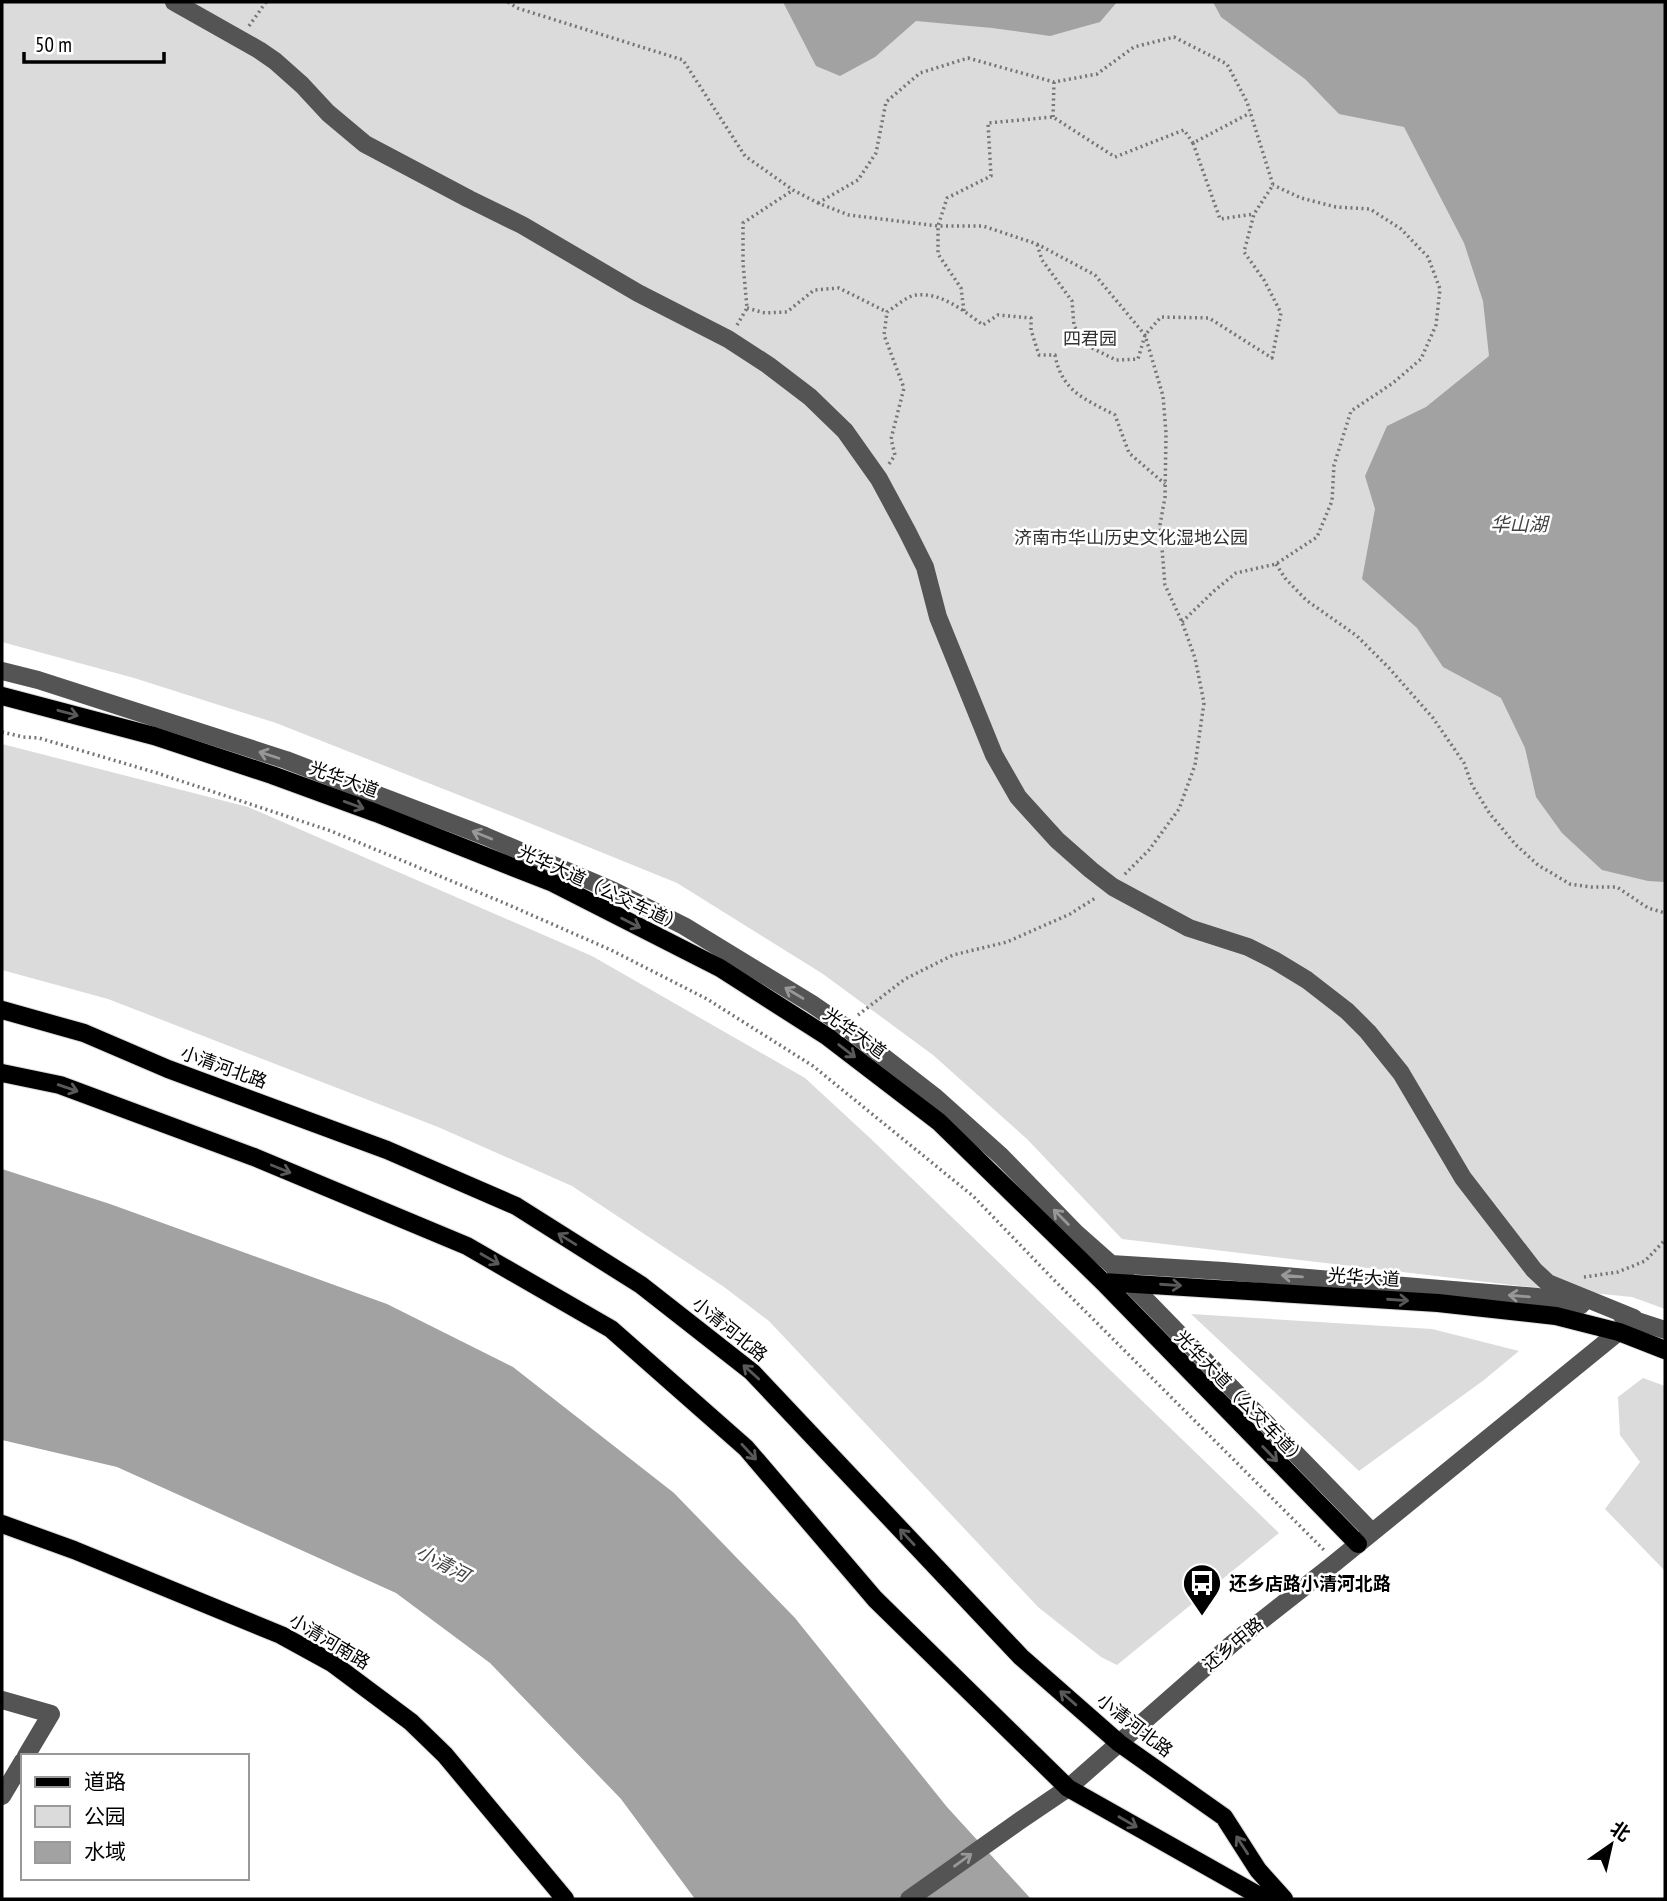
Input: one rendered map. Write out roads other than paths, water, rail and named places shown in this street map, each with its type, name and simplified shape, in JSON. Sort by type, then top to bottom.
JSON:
[{"type":"main road","name":"光华大道","points":[[2,696],[153,736],[376,813],[553,883],[720,968],[828,1037],[939,1122],[1103,1282],[1438,1303],[1556,1316],[1619,1332],[1665,1350]]},
{"type":"main road","name":"小清河北路","points":[[2,1010],[84,1033],[168,1069],[399,1155],[516,1206],[641,1285],[752,1372],[1021,1657],[1119,1743],[1224,1817],[1258,1870],[1284,1899]]},
{"type":"main road","points":[[2,1073],[60,1085],[254,1157],[467,1246],[611,1329],[746,1448],[874,1599],[1068,1788],[1265,1899]]},
{"type":"main road","points":[[1103,1282],[1358,1544]]},
{"type":"main road","name":"小清河南路","points":[[2,1524],[74,1550],[281,1635],[332,1662],[411,1722],[445,1755],[565,1899]]},
{"type":"street","points":[[174,2],[275,61],[328,113],[365,144],[523,225],[638,293],[728,339],[810,397],[845,431],[879,479],[925,567],[938,617],[995,755],[1018,797],[1056,840],[1113,887],[1189,928],[1248,947],[1274,960],[1307,980],[1347,1011],[1401,1073],[1463,1178],[1534,1270],[1548,1283],[1665,1330]]},
{"type":"street","name":"光华大道（公交车道）","points":[[2,671],[38,680],[286,760],[485,836],[614,891],[684,926],[813,1004],[934,1096],[1000,1156],[1076,1233],[1111,1264],[1372,1532]]},
{"type":"street","points":[[1111,1264],[1538,1297],[1634,1318]]},
{"type":"street","name":"还乡中路","points":[[909,1899],[1068,1788],[1241,1636],[1336,1562],[1634,1318]]},
{"type":"street","points":[[2,1700],[51,1714],[27,1754]]},
{"type":"street","points":[[2,1796],[21,1764]]},
{"type":"water","points":[[783,2],[1117,2],[1100,22],[1050,36],[916,21],[875,57],[840,76],[816,66]]},
{"type":"water","name":"华山湖","points":[[1213,2],[1665,2],[1665,882],[1648,881],[1602,870],[1562,833],[1536,797],[1525,748],[1501,698],[1443,667],[1417,628],[1362,579],[1375,509],[1365,476],[1387,426],[1426,407],[1489,356],[1483,301],[1464,243],[1404,127],[1339,114],[1305,79],[1221,17]]},
{"type":"water","name":"小清河","points":[[2,1169],[110,1204],[387,1304],[513,1367],[674,1493],[795,1618],[947,1807],[1031,1899],[695,1899],[621,1799],[490,1663],[396,1593],[117,1467],[2,1440]]},
{"type":"place","name":"还乡店路小清河北路","points":[[1202,1617]]},
{"type":"park label","name":"四君园","points":[[1090,338]]},
{"type":"park label","name":"济南市华山历史文化湿地公园","points":[[1131,537]]}]
